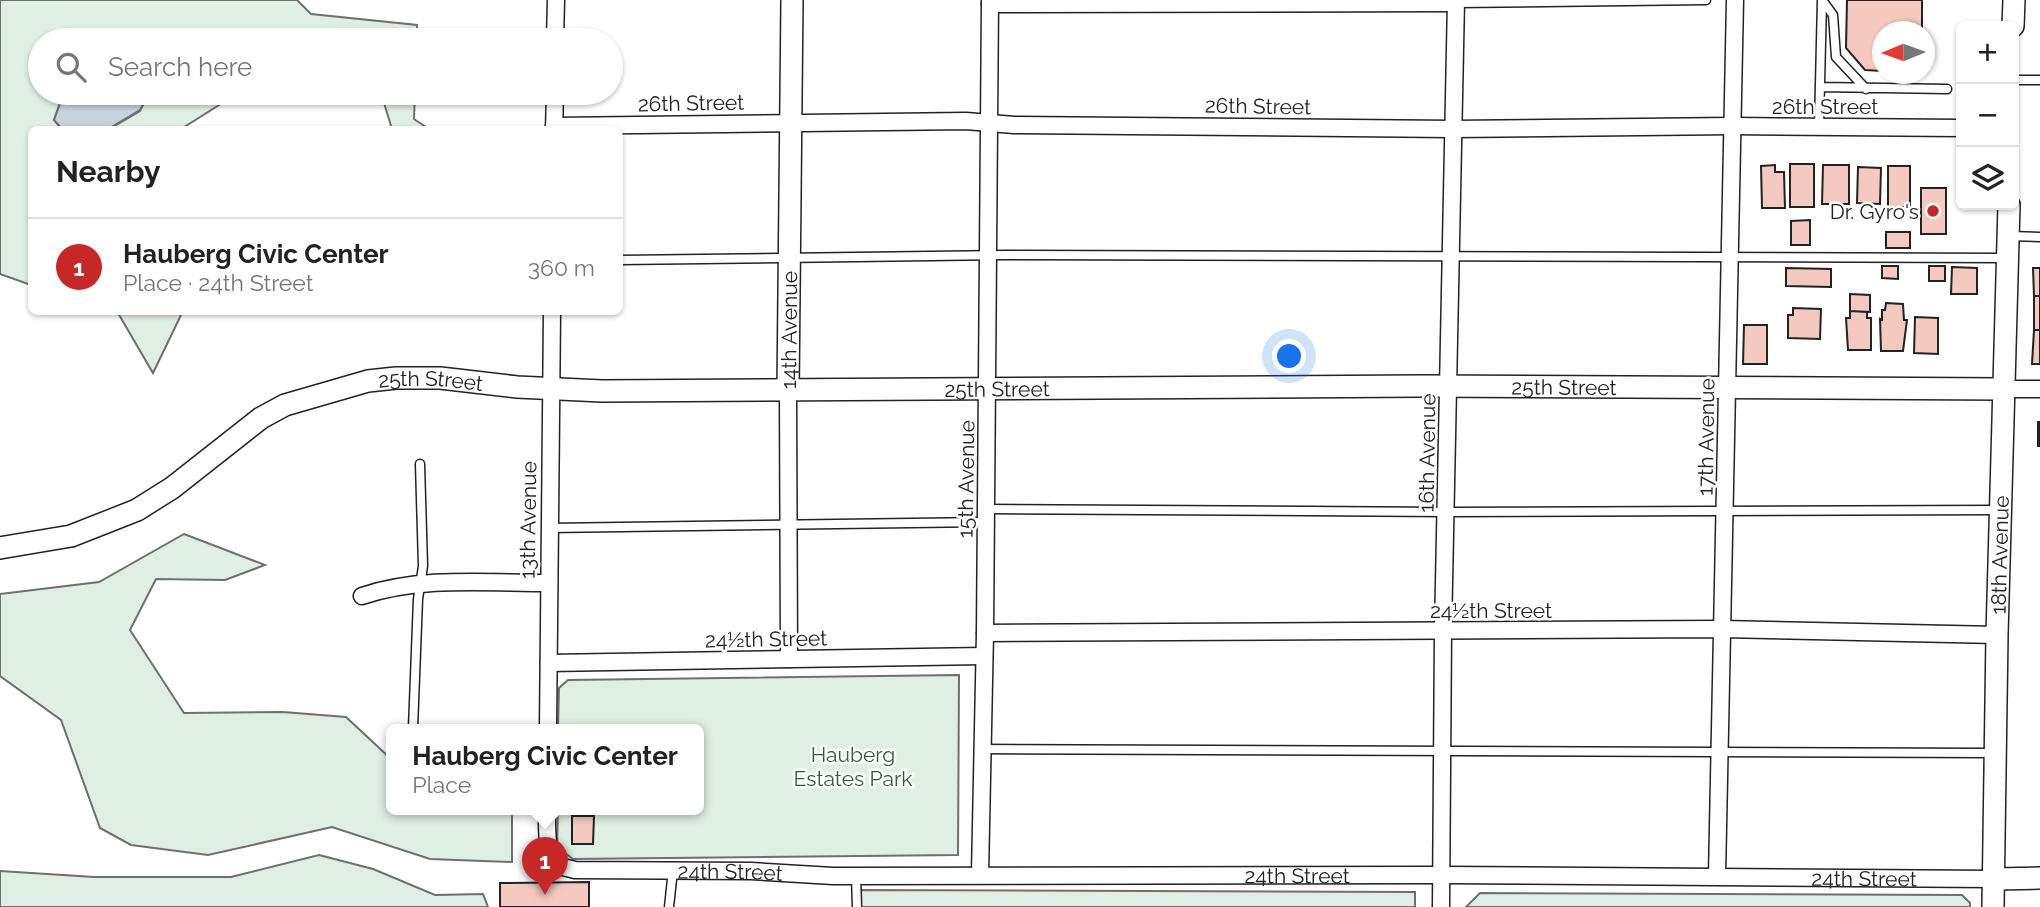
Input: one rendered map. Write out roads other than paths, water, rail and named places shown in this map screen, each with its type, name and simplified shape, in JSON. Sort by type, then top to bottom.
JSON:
[{"type":"street","points":[[555,28],[556,0]]},
{"type":"street","name":"14th Avenue","points":[[789,659],[788,391],[792,0]]},
{"type":"street","name":"17th Avenue","points":[[1717,876],[1735,0]]},
{"type":"street","points":[[2013,21],[2014,0]]},
{"type":"street","points":[[990,2],[1456,1]]},
{"type":"street","name":"16th Avenue","points":[[1441,907],[1443,631],[1456,1]]},
{"type":"street","name":"15th Avenue","points":[[980,874],[985,656],[990,2]]},
{"type":"street","points":[[554,126],[555,105]]},
{"type":"street","name":"26th Street","points":[[623,127],[966,121],[1014,125],[1453,129],[1732,126],[1956,128]]},
{"type":"street","name":"18th Avenue","points":[[1993,907],[1997,635],[2009,210]]},
{"type":"street","name":"13th Avenue","points":[[548,724],[552,315]]},
{"type":"street","name":"25th Street","points":[[0,548],[71,536],[137,510],[172,488],[261,418],[285,405],[368,380],[440,378],[551,390],[2040,388]]},
{"type":"street","points":[[362,596],[387,587],[421,583],[549,583]]},
{"type":"street","name":"24½th Street","points":[[985,632],[1722,629],[1997,635]]},
{"type":"street","name":"24½th Street","points":[[549,663],[985,656]]},
{"type":"street","name":"24th Street","points":[[547,815],[548,848],[555,865],[575,870],[751,871],[856,876],[980,874],[2040,878]]},
{"type":"lane","points":[[1456,1],[1706,0]]},
{"type":"lane","points":[[1819,127],[1822,0]]},
{"type":"lane","points":[[1822,0],[1833,15],[1836,57],[1866,89]]},
{"type":"lane","points":[[2019,80],[2040,80]]},
{"type":"lane","points":[[1819,87],[1947,89]]},
{"type":"lane","points":[[2008,236],[2040,237]]},
{"type":"lane","points":[[623,260],[989,255],[2008,258]]},
{"type":"lane","points":[[414,724],[423,566],[419,464]]},
{"type":"lane","points":[[549,528],[789,525],[986,516],[2002,510]]},
{"type":"lane","points":[[983,749],[1996,753]]},
{"type":"lane","points":[[669,907],[673,870]]},
{"type":"lane","points":[[856,876],[857,907]]},
{"type":"place","name":"Dr. Gyro's","points":[[1933,211]]},
{"type":"place","name":"Hauberg Civic Center","points":[[545,895]]},
{"type":"park label","name":"Hauberg Estates Park","points":[[853,766]]}]
